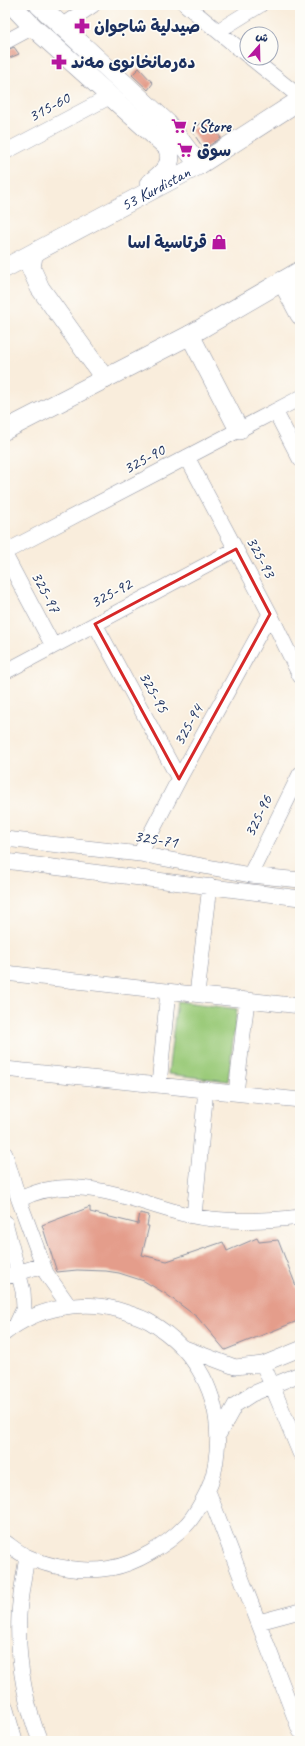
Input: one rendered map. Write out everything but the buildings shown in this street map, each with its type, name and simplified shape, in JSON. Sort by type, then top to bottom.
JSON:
[{"type":"main road","points":[[12,5],[33,27],[111,96],[160,129],[169,151],[169,164],[164,171],[146,186],[137,199]]},
{"type":"main road","points":[[38,5],[160,129],[199,165]]},
{"type":"main road","name":"53 Kurdistan","points":[[5,268],[199,165],[300,99]]},
{"type":"main road","points":[[37,251],[31,262],[31,268],[40,288],[105,379]]},
{"type":"main road","points":[[5,430],[190,335],[282,280],[300,271]]},
{"type":"main road","points":[[282,280],[300,286]]},
{"type":"main road","points":[[282,280],[300,315]]},
{"type":"main road","points":[[190,335],[239,430]]},
{"type":"street","points":[[60,27],[93,5]]},
{"type":"street","points":[[186,5],[239,48]]},
{"type":"street","points":[[218,31],[260,5]]},
{"type":"street","points":[[5,42],[33,27]]},
{"type":"street","points":[[261,66],[300,99]]},
{"type":"street","name":"315-60","points":[[5,152],[111,96]]},
{"type":"street","name":"325-90","points":[[5,554],[300,398]]},
{"type":"street","points":[[276,411],[300,459]]},
{"type":"street","name":"325-93","points":[[187,457],[270,614],[300,676]]},
{"type":"street","name":"325-92","points":[[5,672],[236,549]]},
{"type":"street","name":"325-97","points":[[5,554],[52,646]]},
{"type":"street","name":"325-94","points":[[140,854],[270,614]]},
{"type":"street","name":"325-95","points":[[95,624],[180,779]]},
{"type":"street","name":"325-96","points":[[250,875],[300,774]]},
{"type":"street","name":"325-71","points":[[5,839],[140,854],[250,875],[300,880]]},
{"type":"street","points":[[5,861],[300,898]]},
{"type":"street","points":[[197,994],[210,886]]},
{"type":"street","points":[[5,973],[300,1006]]},
{"type":"street","points":[[159,1084],[168,991]]},
{"type":"street","points":[[236,1093],[248,1000]]},
{"type":"street","points":[[5,1069],[300,1100]]},
{"type":"street","points":[[194,1216],[206,1089]]},
{"type":"street","points":[[5,1154],[46,1273],[69,1306]]},
{"type":"street","points":[[20,1200],[34,1192],[51,1189],[81,1188],[121,1195],[194,1216],[226,1220],[269,1221],[300,1217]]},
{"type":"street","points":[[5,1222],[12,1274],[23,1290],[24,1308],[17,1323]]},
{"type":"street","points":[[12,1274],[43,1265]]},
{"type":"street","points":[[5,1333],[17,1323],[42,1312],[69,1306],[110,1307],[149,1321],[182,1346],[202,1372],[214,1402],[219,1434],[216,1463],[208,1491],[184,1527],[151,1554],[111,1568],[68,1569],[27,1557],[5,1542]]},
{"type":"street","points":[[182,1346],[235,1367],[263,1364],[300,1350]]},
{"type":"street","points":[[263,1364],[300,1453]]},
{"type":"street","points":[[219,1434],[235,1405],[252,1394],[300,1374]]},
{"type":"street","points":[[208,1491],[300,1731]]},
{"type":"street","points":[[27,1557],[12,1614],[31,1716],[40,1741]]},
{"type":"street","points":[[259,1622],[300,1611]]},
{"type":"street","points":[[5,1706],[15,1741]]},
{"type":"highlighted area","points":[[236,549],[270,614],[179,779],[95,624]]},
{"type":"green space","points":[[177,1001],[237,1009],[228,1081],[168,1074]]},
{"type":"place","name":"صيدلية شاجوان","points":[[82,26]]},
{"type":"place","name":"دەرمانخانوی مەند","points":[[59,62]]},
{"type":"place","name":"i Store","points":[[179,126]]},
{"type":"place","name":"سوق","points":[[185,150]]},
{"type":"place","name":"قرتاسیة اسا","points":[[219,242]]}]
